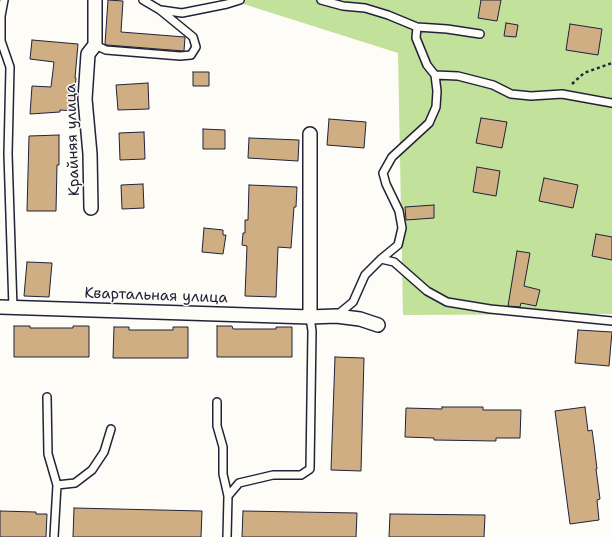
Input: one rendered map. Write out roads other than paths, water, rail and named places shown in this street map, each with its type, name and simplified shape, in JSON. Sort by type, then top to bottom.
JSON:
[{"type":"street","name":"Крайняя улица","points":[[91,208],[90,154],[85,99],[88,54],[95,45],[95,0]]},
{"type":"street","points":[[310,134],[310,317]]},
{"type":"street","name":"Квартальная улица","points":[[6,308],[310,317],[336,316],[360,319],[378,325]]},
{"type":"lane","points":[[4,0],[1,16],[1,40],[10,67],[6,308]]},
{"type":"lane","points":[[95,45],[106,50],[180,56],[190,55],[196,47],[193,37],[160,10],[143,0]]},
{"type":"lane","points":[[160,10],[182,13],[240,0]]},
{"type":"lane","points":[[321,0],[343,6],[365,8],[418,27],[448,29],[480,34]]},
{"type":"lane","points":[[336,316],[353,302],[365,274],[398,245],[402,228],[399,211],[386,184],[383,173],[392,157],[429,123],[436,107],[437,91],[435,75],[427,65],[416,38],[418,27]]},
{"type":"lane","points":[[435,75],[458,76],[493,85],[511,94],[531,96],[562,94],[612,103]]},
{"type":"lane","points":[[0,154],[8,154]]},
{"type":"lane","points":[[381,259],[394,262],[428,291],[447,302],[490,310],[612,321]]},
{"type":"lane","points":[[228,496],[239,482],[273,475],[300,475],[310,469],[312,331],[310,317]]},
{"type":"lane","points":[[47,397],[48,454],[57,485],[54,537]]},
{"type":"lane","points":[[217,402],[217,426],[223,447],[223,474],[228,496],[227,537]]},
{"type":"lane","points":[[57,485],[75,483],[92,470],[104,452],[110,429]]}]
